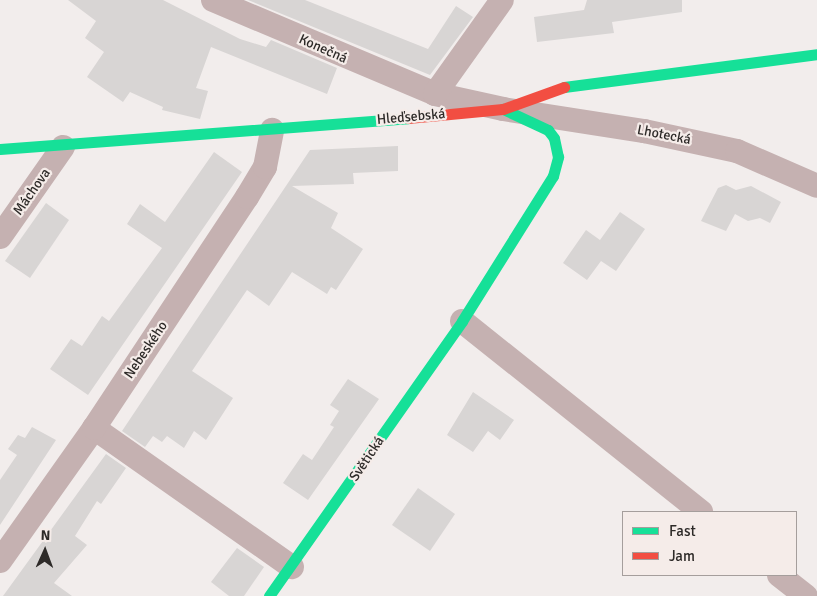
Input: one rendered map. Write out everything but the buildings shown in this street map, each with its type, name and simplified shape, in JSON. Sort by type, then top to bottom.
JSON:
[{"type":"street","name":"Konečná","points":[[212,0],[435,94],[503,109]]},
{"type":"street","points":[[435,94],[502,0]]},
{"type":"street","name":"Hleďsebská","points":[[0,149],[64,147],[503,109],[555,88],[817,54]]},
{"type":"street","name":"Lhotecká","points":[[503,109],[644,131],[737,151],[817,186]]},
{"type":"street","name":"Světická","points":[[269,596],[292,568],[462,321],[557,165],[558,147],[548,130],[503,109]]},
{"type":"street","name":"Nebeského","points":[[0,560],[94,428],[247,197],[265,167],[272,130]]},
{"type":"street","name":"Máchova","points":[[0,237],[64,147]]},
{"type":"street","points":[[462,321],[700,511]]},
{"type":"street","points":[[94,428],[292,568]]},
{"type":"street","points":[[780,576],[806,596]]},
{"type":"traffic: fast","points":[[564,87],[817,54]]},
{"type":"traffic: fast","points":[[269,596],[462,321],[553,176],[558,157],[554,138],[548,130],[503,109]]},
{"type":"traffic: fast","points":[[0,149],[408,118]]},
{"type":"traffic: jam","points":[[408,118],[503,109],[564,87]]}]
